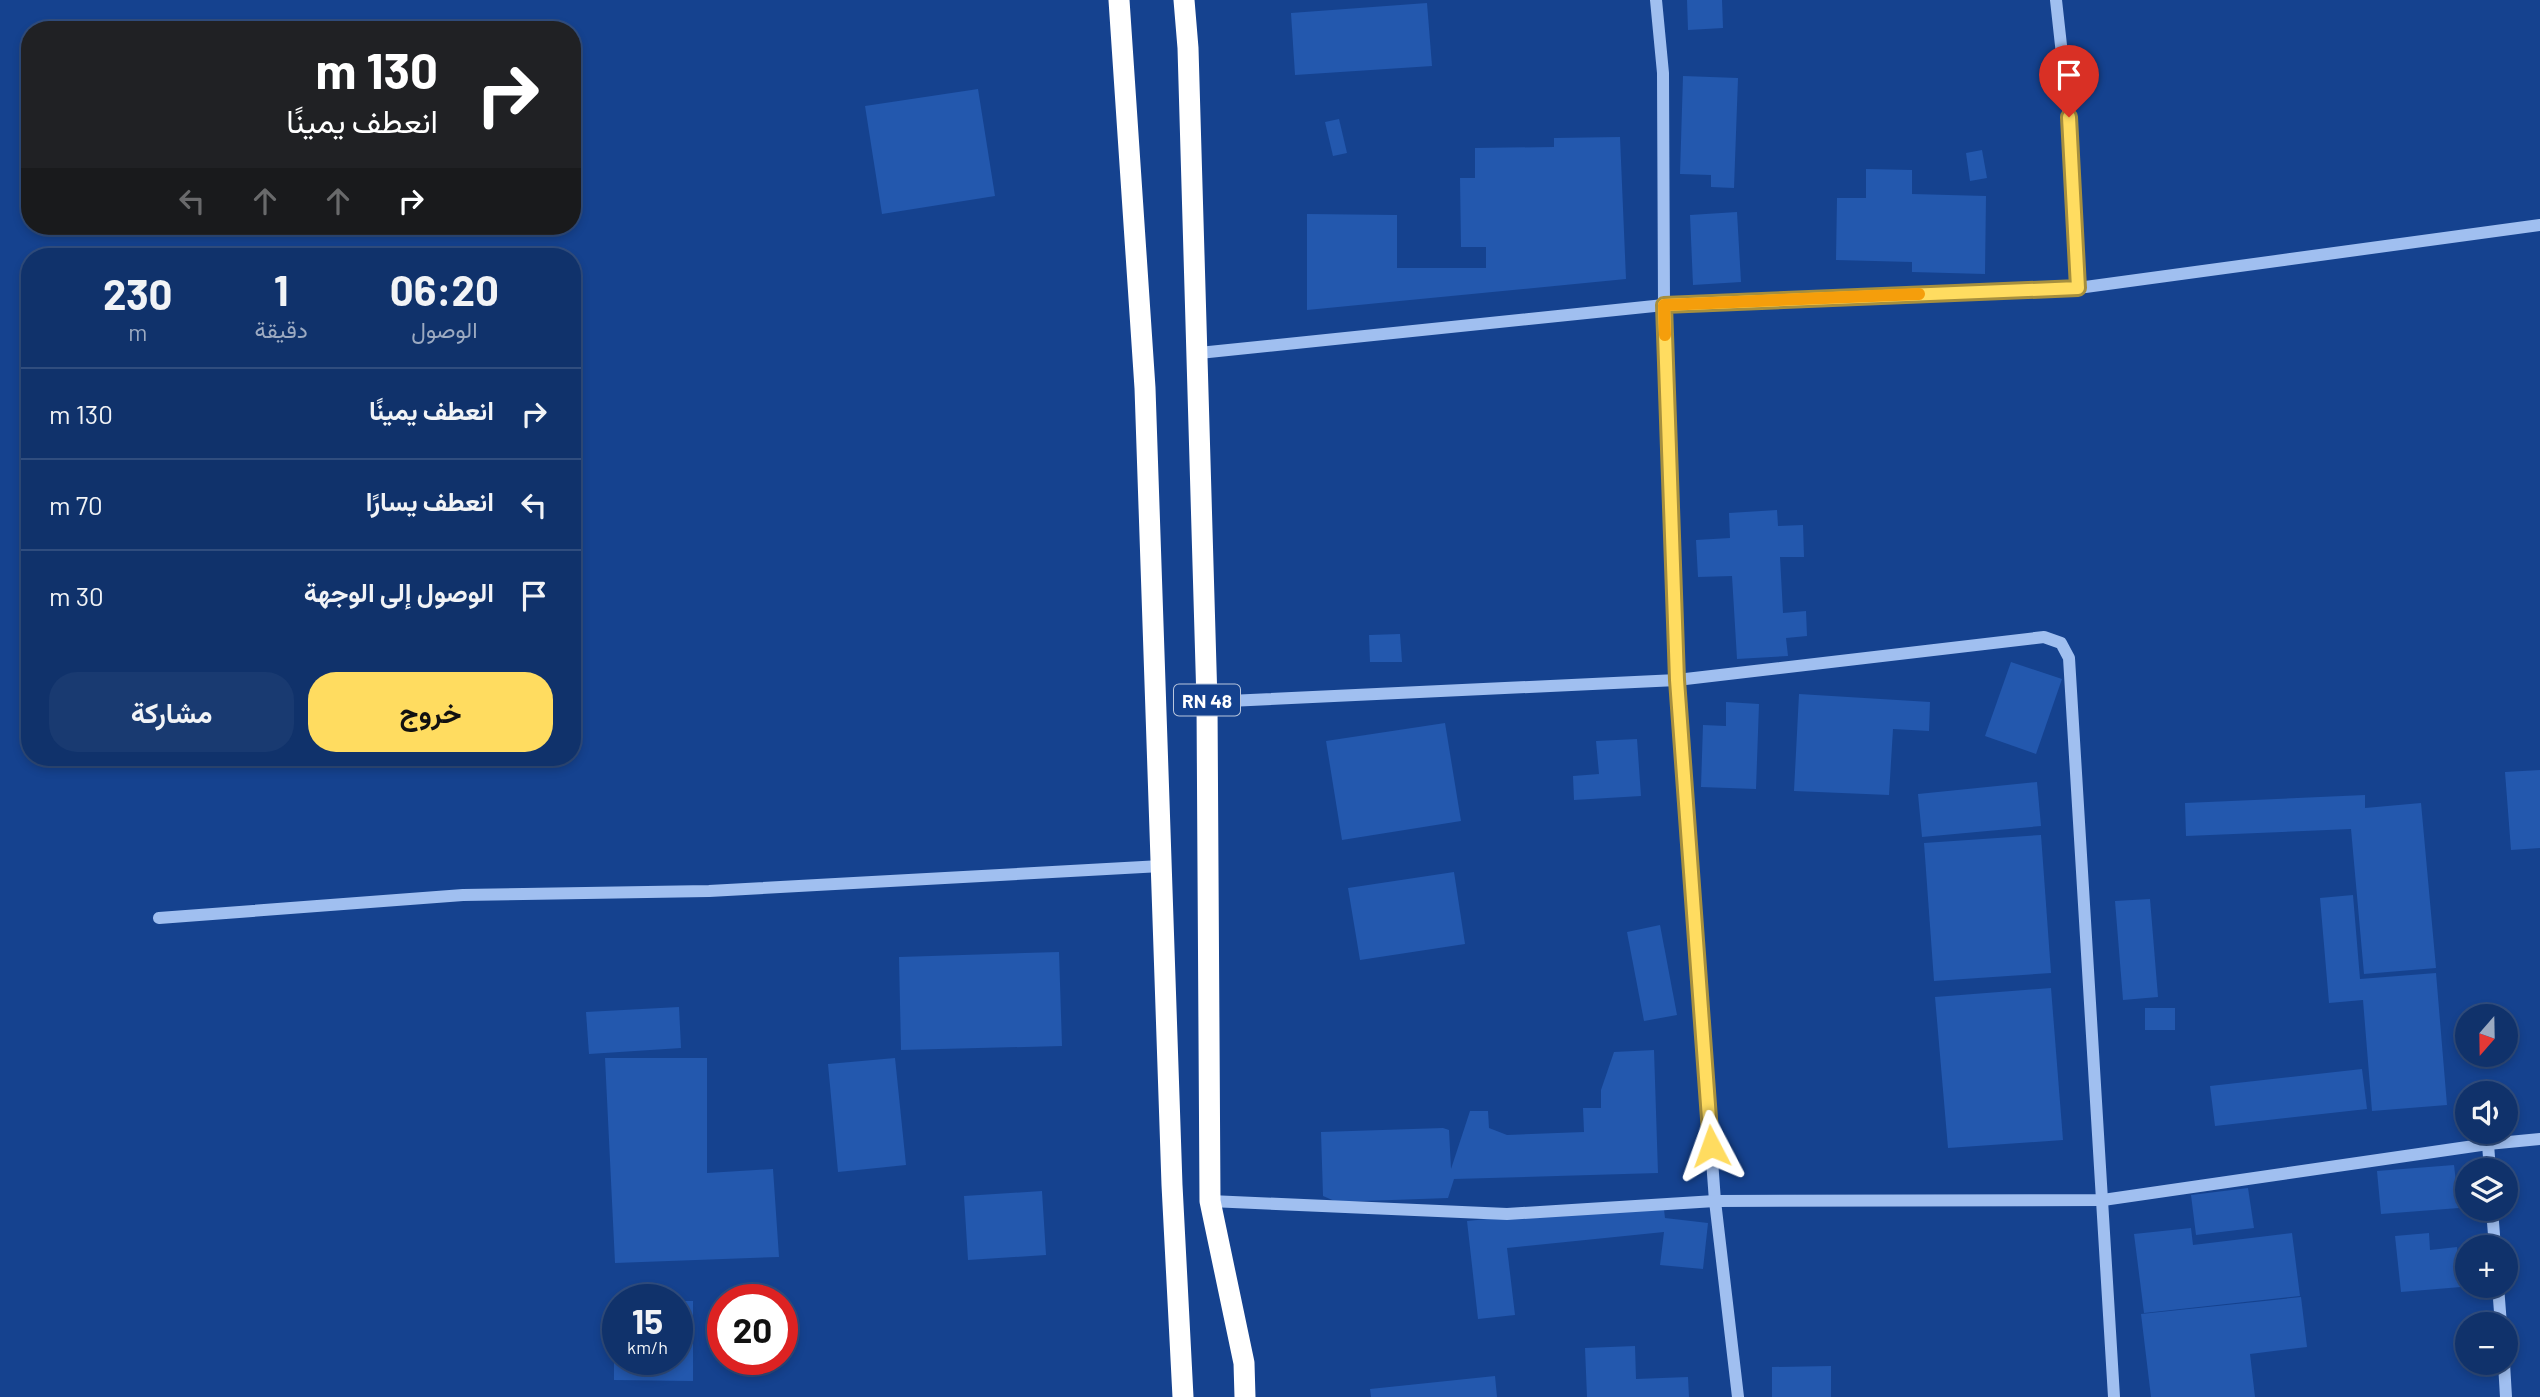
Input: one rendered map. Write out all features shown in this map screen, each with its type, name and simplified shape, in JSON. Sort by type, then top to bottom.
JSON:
[{"type":"highway","name":"RN 48","points":[[1119,0],[1144,388],[1172,1185],[1183,1397]]},
{"type":"highway","name":"RN 48","points":[[1184,0],[1199,352],[1208,702],[1210,1201],[1244,1363],[1245,1397]]},
{"type":"lane","points":[[1656,0],[1663,86],[1664,305],[1677,680],[1715,1201],[1738,1397]]},
{"type":"lane","points":[[2056,0],[2072,145],[2078,288]]},
{"type":"lane","points":[[1199,352],[1664,305],[2078,288],[2540,225]]},
{"type":"lane","points":[[1208,702],[1677,680],[2044,637],[2062,643],[2069,657],[2114,1397]]},
{"type":"lane","points":[[159,918],[463,895],[709,891],[1161,866]]},
{"type":"lane","points":[[2518,1141],[2540,1139]]},
{"type":"lane","points":[[1210,1201],[1507,1214],[1715,1201],[2103,1200],[2488,1144],[2489,1158]]},
{"type":"lane","points":[[2505,1375],[2506,1397]]},
{"type":"building","points":[[1687,0],[1722,0],[1723,28],[1688,30]]},
{"type":"building","points":[[1427,3],[1432,66],[1295,75],[1291,13]]},
{"type":"building","points":[[1683,76],[1738,78],[1734,188],[1711,187],[1711,175],[1680,174]]},
{"type":"building","points":[[978,89],[995,196],[882,214],[865,106]]},
{"type":"building","points":[[1339,119],[1347,153],[1333,156],[1325,122]]},
{"type":"building","points":[[1620,137],[1626,279],[1307,310],[1307,214],[1397,215],[1397,268],[1486,268],[1486,247],[1461,247],[1460,178],[1475,178],[1475,148],[1554,147],[1554,138]]},
{"type":"building","points":[[1982,150],[1987,178],[1970,181],[1966,153]]},
{"type":"building","points":[[1866,169],[1912,170],[1912,194],[1986,196],[1985,274],[1912,272],[1912,262],[1836,260],[1837,198],[1866,198]]},
{"type":"building","points":[[1737,212],[1741,282],[1693,285],[1690,215]]},
{"type":"building","points":[[1777,510],[1778,526],[1803,525],[1804,557],[1780,557],[1783,613],[1806,611],[1807,636],[1786,638],[1788,656],[1737,659],[1732,576],[1698,577],[1696,540],[1730,538],[1729,513]]},
{"type":"building","points":[[1400,634],[1402,662],[1370,662],[1369,635]]},
{"type":"building","points":[[2011,662],[2062,679],[2036,754],[1985,736]]},
{"type":"building","points":[[1799,694],[1930,702],[1929,731],[1893,729],[1889,795],[1794,791]]},
{"type":"building","points":[[1726,702],[1759,704],[1756,789],[1701,787],[1703,725],[1726,726]]},
{"type":"building","points":[[1445,723],[1461,821],[1342,840],[1326,741]]},
{"type":"building","points":[[1637,739],[1641,796],[1574,800],[1573,776],[1599,774],[1596,741]]},
{"type":"building","points":[[2540,770],[2540,848],[2511,850],[2505,772]]},
{"type":"building","points":[[2037,782],[2041,826],[1922,837],[1918,794]]},
{"type":"building","points":[[2365,795],[2365,808],[2421,803],[2436,968],[2364,974],[2351,829],[2186,836],[2185,803]]},
{"type":"building","points":[[2041,835],[2051,973],[1934,981],[1924,843]]},
{"type":"building","points":[[1454,872],[1465,944],[1360,960],[1348,888]]},
{"type":"building","points":[[2353,895],[2360,979],[2436,973],[2447,1105],[2372,1111],[2363,1000],[2329,1003],[2320,898]]},
{"type":"building","points":[[2150,899],[2158,997],[2123,1000],[2115,901]]},
{"type":"building","points":[[1660,925],[1677,1015],[1644,1021],[1627,932]]},
{"type":"building","points":[[1059,952],[1062,1046],[901,1050],[899,957]]},
{"type":"building","points":[[2051,988],[2063,1140],[1948,1148],[1935,997]]},
{"type":"building","points":[[679,1007],[681,1048],[589,1054],[586,1012]]},
{"type":"building","points":[[2145,1008],[2175,1008],[2175,1030],[2145,1030]]},
{"type":"building","points":[[1654,1050],[1658,1173],[1454,1179],[1448,1198],[1337,1202],[1323,1196],[1321,1132],[1443,1128],[1449,1130],[1451,1169],[1470,1111],[1488,1111],[1489,1128],[1507,1135],[1584,1132],[1583,1108],[1601,1108],[1601,1090],[1614,1052]]},
{"type":"building","points":[[605,1058],[707,1058],[707,1173],[773,1169],[779,1257],[615,1263]]},
{"type":"building","points":[[895,1058],[906,1165],[838,1172],[828,1064]]},
{"type":"building","points":[[2362,1069],[2367,1109],[2215,1126],[2210,1086]]},
{"type":"building","points":[[2454,1165],[2455,1208],[2381,1214],[2377,1171]]},
{"type":"building","points":[[2248,1188],[2254,1228],[2196,1235],[2191,1195]]},
{"type":"building","points":[[1042,1191],[1046,1255],[968,1260],[964,1196]]},
{"type":"building","points":[[1663,1201],[1665,1218],[1708,1223],[1703,1269],[1660,1265],[1664,1232],[1507,1248],[1515,1315],[1478,1319],[1467,1221]]},
{"type":"building","points":[[2191,1228],[2193,1245],[2292,1233],[2300,1296],[2144,1313],[2134,1234]]},
{"type":"building","points":[[2429,1233],[2430,1250],[2455,1247],[2455,1288],[2401,1292],[2395,1236]]},
{"type":"building","points":[[2301,1297],[2307,1347],[2250,1354],[2255,1397],[2151,1397],[2141,1314]]},
{"type":"building","points":[[1635,1346],[1636,1379],[1688,1377],[1689,1397],[1587,1397],[1585,1348]]},
{"type":"building","points":[[1831,1366],[1831,1397],[1772,1397],[1772,1367]]},
{"type":"building","points":[[614,1375],[693,1375],[693,1381],[614,1380]]},
{"type":"building","points":[[1495,1376],[1497,1397],[1371,1397],[1370,1389]]},
{"type":"slow traffic","points":[[1665,335],[1664,305],[1919,294]]},
{"type":"route","points":[[1711,1146],[1677,680],[1664,305],[2078,288],[2069,117]]}]
